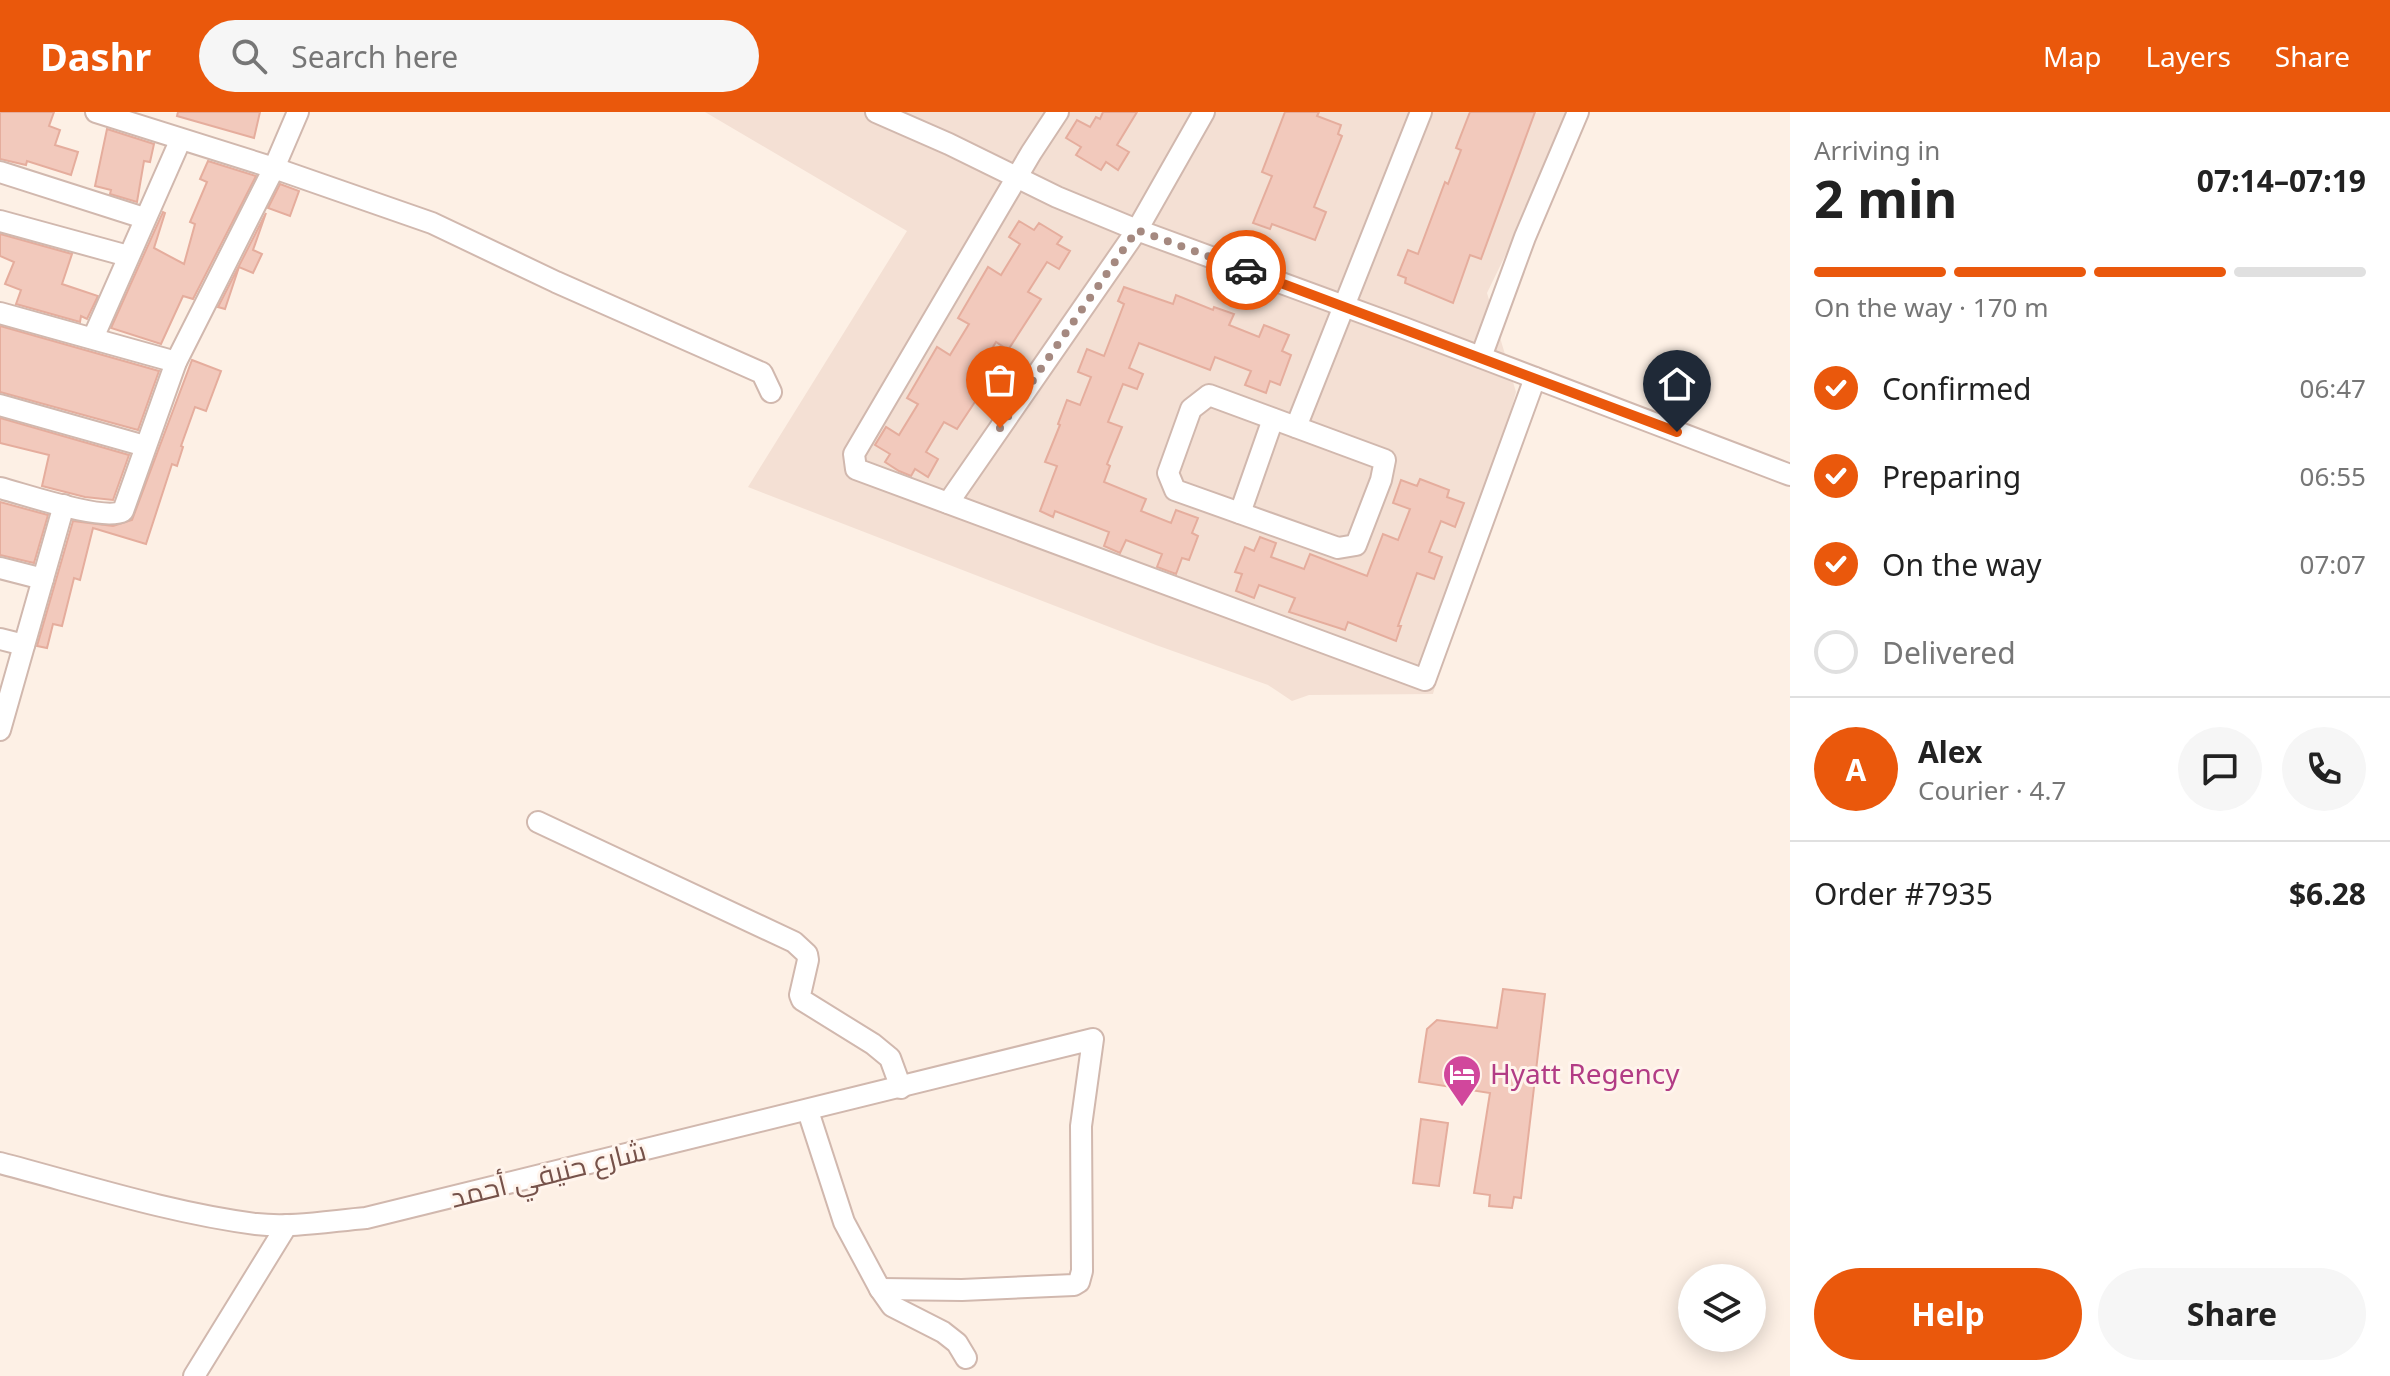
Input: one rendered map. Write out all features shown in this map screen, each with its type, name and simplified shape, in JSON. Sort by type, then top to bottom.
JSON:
[{"type":"street","points":[[96,112],[180,141],[274,168],[432,223],[556,282],[762,373],[771,392]]},
{"type":"street","points":[[0,488],[111,515],[123,511],[176,362],[274,168],[298,112]]},
{"type":"street","points":[[1058,112],[854,454],[856,469],[1425,680],[1535,378]]},
{"type":"street","points":[[948,503],[1137,230],[1204,112]]},
{"type":"street","points":[[1296,427],[1421,112]]},
{"type":"street","points":[[1481,357],[1525,237],[1578,112]]},
{"type":"street","points":[[886,114],[1017,179],[1137,230],[1790,475]]},
{"type":"street","points":[[93,338],[180,141]]},
{"type":"street","points":[[0,172],[144,218]]},
{"type":"street","points":[[0,221],[128,256]]},
{"type":"street","points":[[0,313],[176,362]]},
{"type":"street","points":[[1209,395],[1296,427],[1385,460],[1381,480],[1356,545],[1338,548],[1175,490],[1168,473],[1177,447],[1191,409],[1209,395]]},
{"type":"street","points":[[0,405],[145,446]]},
{"type":"street","points":[[1240,513],[1273,419]]},
{"type":"street","points":[[0,730],[64,505]]},
{"type":"street","points":[[0,568],[43,579]]},
{"type":"street","points":[[0,639],[24,645]]},
{"type":"street","points":[[538,822],[794,942],[807,954],[800,995],[802,1000],[890,1058],[901,1088]]},
{"type":"street","name":"شارع حنيفي أحمد","points":[[0,1163],[193,1213],[258,1224],[287,1225],[366,1218],[1093,1039],[1081,1126],[1082,1271],[1079,1282],[1074,1285],[978,1289],[880,1289]]},
{"type":"street","points":[[808,1111],[844,1222],[880,1289],[892,1306],[943,1332],[957,1343],[966,1358]]},
{"type":"street","points":[[194,1376],[287,1225]]},
{"type":"shaded area","points":[[705,112],[1575,112],[1487,293],[1516,392],[1433,694],[1309,695],[1292,701],[1268,685],[1156,645],[748,487],[907,231]]},
{"type":"building","points":[[0,112],[54,112],[49,126],[60,130],[55,145],[78,152],[71,175],[27,161],[26,165],[0,159]]},
{"type":"building","points":[[178,112],[260,112],[254,138],[177,116]]},
{"type":"building","points":[[1103,112],[1137,112],[1117,145],[1129,152],[1118,170],[1106,162],[1101,170],[1076,155],[1081,147],[1066,138],[1077,120],[1090,127]]},
{"type":"building","points":[[1285,112],[1319,112],[1317,116],[1341,125],[1338,134],[1342,136],[1314,207],[1326,212],[1315,240],[1272,224],[1270,229],[1253,223],[1272,176],[1262,172]]},
{"type":"building","points":[[1470,112],[1535,112],[1481,259],[1470,255],[1453,303],[1405,283],[1406,278],[1398,275],[1408,250],[1418,254],[1445,182],[1448,184],[1461,150],[1456,148]]},
{"type":"building","points":[[107,129],[154,144],[150,162],[144,161],[137,202],[95,186]]},
{"type":"building","points":[[208,161],[256,176],[193,299],[183,296],[161,344],[111,328],[163,212],[154,248],[184,264],[195,224],[190,222],[207,182],[200,179]]},
{"type":"building","points":[[280,184],[299,191],[290,216],[268,208]]},
{"type":"building","points":[[266,213],[253,250],[262,254],[253,273],[239,267],[225,309],[218,307]]},
{"type":"building","points":[[1019,221],[1034,230],[1039,223],[1062,237],[1057,244],[1070,251],[1059,269],[1047,262],[1028,292],[1041,299],[1008,350],[996,342],[978,372],[990,379],[957,429],[944,422],[926,452],[938,459],[928,477],[915,469],[911,476],[899,471],[885,462],[890,454],[875,445],[886,427],[899,435],[918,404],[907,398],[937,347],[950,355],[969,324],[958,318],[988,267],[1001,275],[1020,244],[1009,237]]},
{"type":"building","points":[[0,234],[72,254],[62,284],[98,296],[87,319],[81,316],[80,322],[16,304],[21,290],[5,284],[14,262],[0,256]]},
{"type":"building","points":[[1124,287],[1173,304],[1176,295],[1213,310],[1214,307],[1234,314],[1229,325],[1259,337],[1264,325],[1289,335],[1282,351],[1291,355],[1280,385],[1270,381],[1266,393],[1245,385],[1251,371],[1215,357],[1210,370],[1139,343],[1129,368],[1143,374],[1137,389],[1123,384],[1108,422],[1122,427],[1107,464],[1110,466],[1104,482],[1146,499],[1141,511],[1171,523],[1176,510],[1198,518],[1192,533],[1198,536],[1189,560],[1182,558],[1176,574],[1157,567],[1162,554],[1126,540],[1120,553],[1104,546],[1109,532],[1055,511],[1053,517],[1040,511],[1057,466],[1045,462],[1067,400],[1080,405],[1091,377],[1078,372],[1087,349],[1104,356],[1124,304],[1118,301]]},
{"type":"building","points":[[0,326],[159,371],[138,430],[0,392]]},
{"type":"building","points":[[192,360],[221,371],[206,411],[195,407],[177,466],[172,464],[146,544],[93,528],[80,580],[74,578],[62,626],[53,624],[47,648],[37,646],[73,521],[113,526],[132,520]]},
{"type":"building","points":[[0,418],[129,455],[113,500],[85,497],[42,486],[49,455],[0,443]]},
{"type":"building","points":[[1420,479],[1449,490],[1447,497],[1464,503],[1455,527],[1441,521],[1429,552],[1442,557],[1434,579],[1417,573],[1398,626],[1401,626],[1396,641],[1348,622],[1345,630],[1289,612],[1295,598],[1259,585],[1254,598],[1236,591],[1242,574],[1235,572],[1245,547],[1254,551],[1260,537],[1276,543],[1271,557],[1304,569],[1310,554],[1367,576],[1383,534],[1398,540],[1410,509],[1393,503],[1401,480],[1417,486]]},
{"type":"building","points":[[0,502],[48,515],[34,563],[0,555]]},
{"type":"building","points":[[1503,989],[1545,994],[1521,1198],[1514,1197],[1512,1208],[1489,1206],[1490,1195],[1474,1193],[1490,1093],[1419,1082],[1427,1029],[1437,1020],[1497,1028]]},
{"type":"building","points":[[1421,1119],[1448,1123],[1439,1186],[1413,1183]]},
{"type":"way so far","points":[[1000,428],[1137,230],[1246,270]]},
{"type":"place","name":"Hyatt Regency","points":[[1462,1108]]},
{"type":"route","points":[[1246,270],[1677,432]]}]
